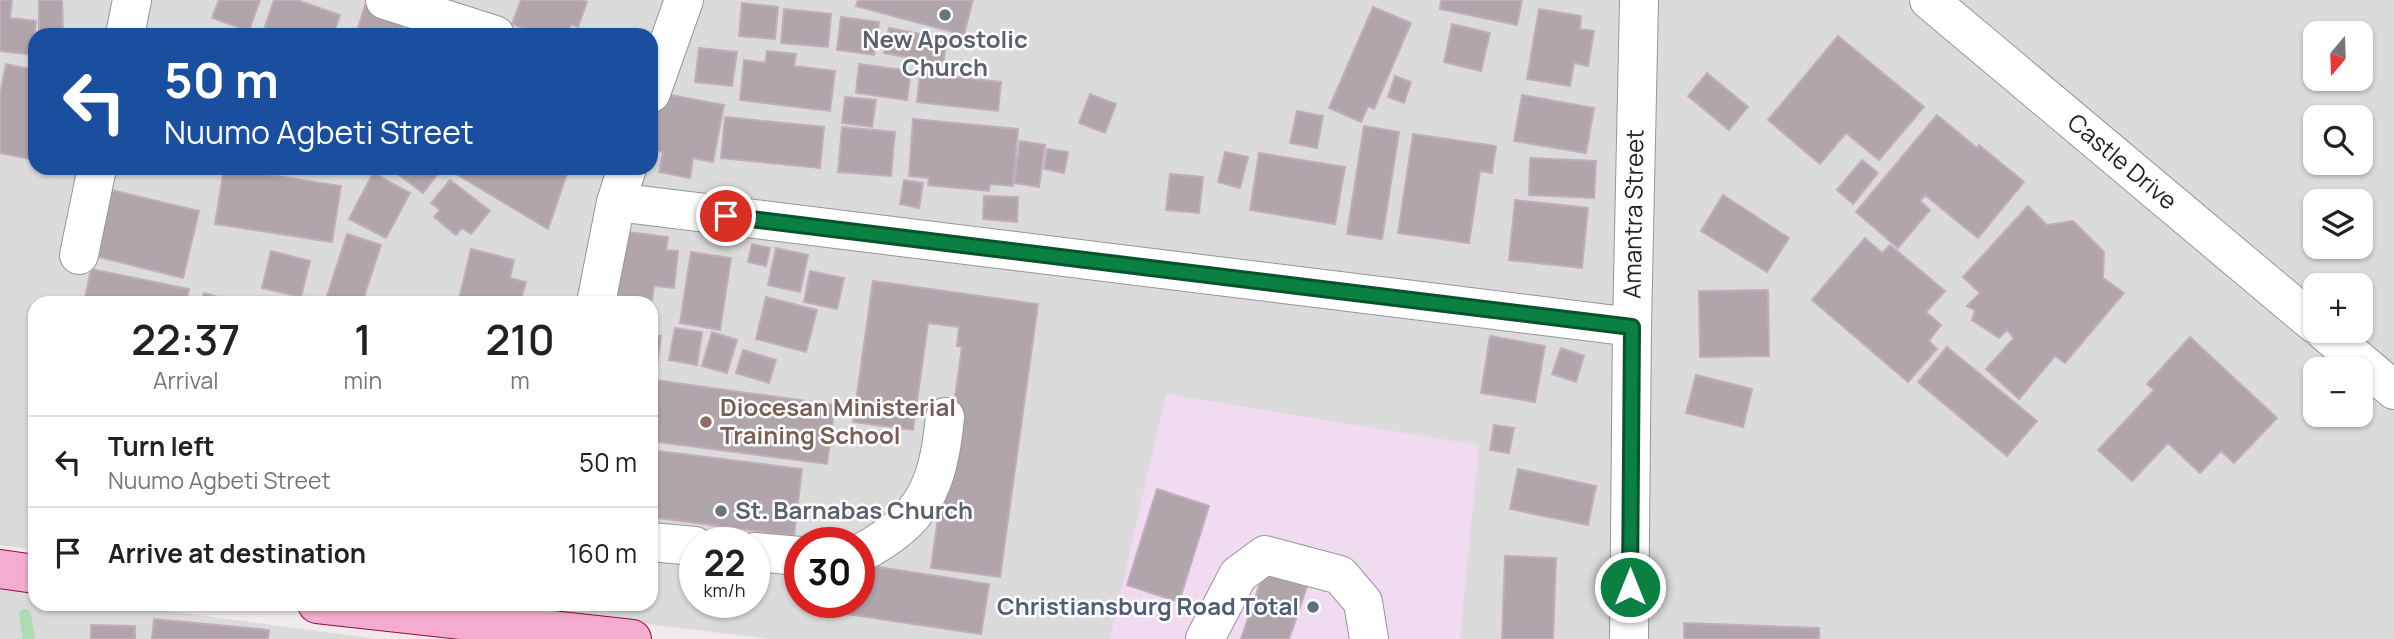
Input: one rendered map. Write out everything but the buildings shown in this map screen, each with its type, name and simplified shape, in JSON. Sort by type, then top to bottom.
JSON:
[{"type":"main road","points":[[0,569],[28,573]]},
{"type":"main road","points":[[458,611],[538,615],[632,639]]},
{"type":"street","points":[[126,28],[132,0]]},
{"type":"street","points":[[385,0],[473,28]]},
{"type":"street","points":[[658,72],[684,0]]},
{"type":"street","name":"Amantra Street","points":[[1629,639],[1632,327],[1640,0]]},
{"type":"street","name":"Castle Drive","points":[[1929,0],[2303,314]]},
{"type":"street","points":[[79,256],[96,175]]},
{"type":"street","points":[[598,296],[622,185],[1632,327]]},
{"type":"street","points":[[2338,343],[2394,390]]},
{"type":"street","points":[[875,546],[887,540],[929,494],[941,458],[945,417]]},
{"type":"street","points":[[658,543],[679,545]]},
{"type":"street","points":[[1205,639],[1238,575],[1265,555],[1340,575],[1363,603],[1369,639]]},
{"type":"shaded area","points":[[0,0],[2394,0],[2394,639],[771,639],[538,611],[658,611],[658,296],[28,296],[28,549],[0,545]]},
{"type":"shaded area","points":[[1166,394],[1479,445],[1460,639],[1110,639]]},
{"type":"shaded area","points":[[0,588],[28,592],[28,611],[168,611],[377,639],[0,639]]},
{"type":"waterway","points":[[25,615],[29,639]]},
{"type":"place","name":"New Apostolic Church","points":[[945,15]]},
{"type":"place","name":"Diocesan Ministerial Training School","points":[[706,422]]},
{"type":"place","name":"St. Barnabas Church","points":[[721,511]]},
{"type":"place","name":"Christiansburg Road Total","points":[[1313,607]]},
{"type":"route","points":[[726,216],[1632,327],[1630,587]]}]
